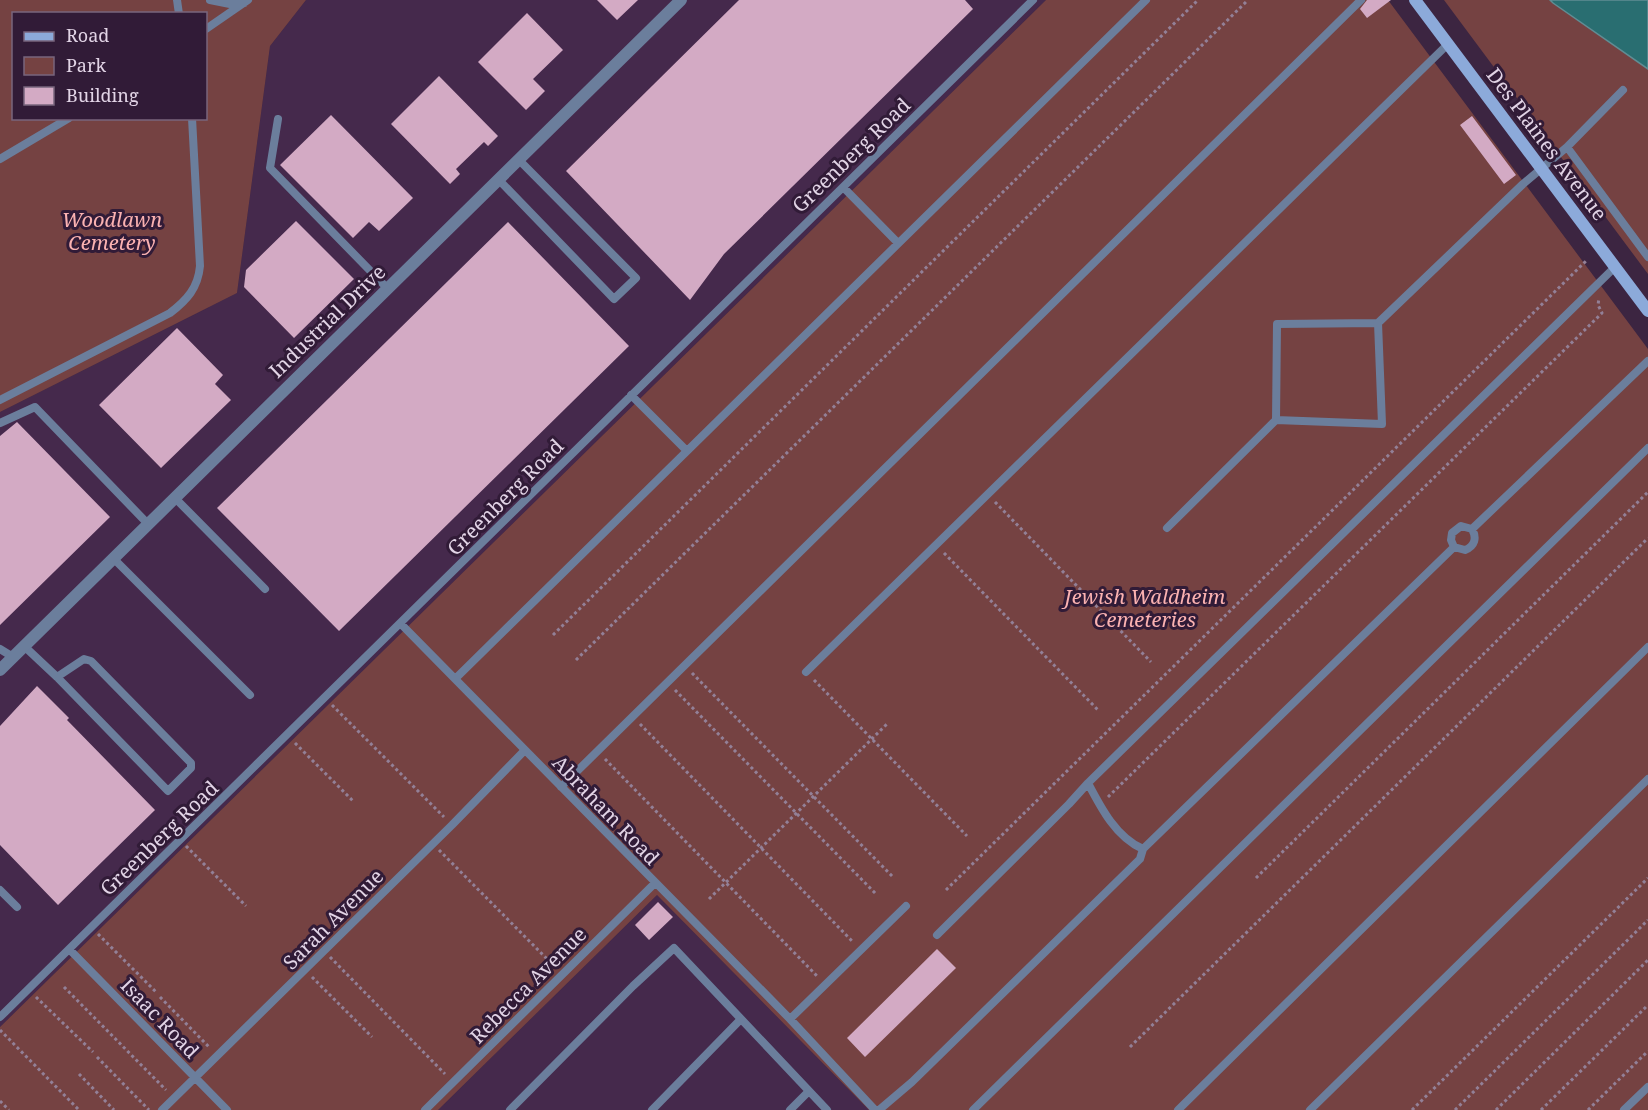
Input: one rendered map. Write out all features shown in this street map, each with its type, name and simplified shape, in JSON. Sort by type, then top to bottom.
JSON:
[{"type":"main road","name":"Des Plaines Avenue","points":[[1415,0],[1648,311]]},
{"type":"street","name":"Industrial Drive","points":[[0,670],[681,0]]},
{"type":"lane","points":[[210,0],[230,4],[246,2]]},
{"type":"lane","name":"Greenberg Road","points":[[0,1017],[1033,0]]},
{"type":"lane","points":[[454,679],[1146,0]]},
{"type":"lane","points":[[561,788],[1361,0]]},
{"type":"lane","points":[[207,29],[246,2]]},
{"type":"lane","points":[[806,672],[1448,44]]},
{"type":"lane","points":[[1167,528],[1276,420],[1277,324],[1378,323],[1523,184],[1567,147],[1623,90]]},
{"type":"lane","points":[[278,119],[270,168],[388,289]]},
{"type":"lane","points":[[0,159],[66,120]]},
{"type":"lane","points":[[0,400],[170,313],[181,305],[195,287],[200,266],[200,248],[192,120]]},
{"type":"lane","points":[[1567,147],[1648,257]]},
{"type":"lane","points":[[499,180],[614,299],[636,278],[519,160]]},
{"type":"lane","points":[[843,187],[898,243]]},
{"type":"lane","points":[[937,935],[1088,783],[1615,267]]},
{"type":"lane","points":[[1276,420],[1382,424],[1378,323]]},
{"type":"lane","points":[[1472,529],[1648,361]]},
{"type":"lane","points":[[631,395],[687,451]]},
{"type":"lane","points":[[0,423],[35,407],[148,524]]},
{"type":"lane","points":[[974,1110],[1648,448]]},
{"type":"lane","points":[[175,498],[265,589]]},
{"type":"lane","points":[[1454,547],[1451,540],[1454,530],[1461,526],[1472,529]]},
{"type":"lane","points":[[1454,547],[1465,550],[1473,545],[1475,536],[1472,529]]},
{"type":"lane","points":[[877,1110],[912,1082],[1140,858],[1143,849],[1454,547]]},
{"type":"lane","points":[[113,558],[250,695]]},
{"type":"lane","name":"Abraham Road","points":[[400,623],[877,1110]]},
{"type":"lane","points":[[24,646],[168,791],[191,768],[191,763],[91,661],[84,659],[57,677]]},
{"type":"lane","points":[[1178,1110],[1648,647]]},
{"type":"lane","points":[[0,650],[13,657]]},
{"type":"lane","name":"Sarah Avenue","points":[[162,1110],[452,825],[525,750]]},
{"type":"lane","points":[[1310,1110],[1648,779]]},
{"type":"lane","points":[[1088,783],[1116,827],[1131,843],[1143,849]]},
{"type":"lane","name":"Rebecca Avenue","points":[[425,1110],[655,883]]},
{"type":"lane","points":[[0,890],[17,907]]},
{"type":"lane","points":[[789,1019],[906,906]]},
{"type":"lane","points":[[510,1110],[674,948],[827,1110]]},
{"type":"lane","name":"Isaac Road","points":[[69,949],[227,1110]]},
{"type":"lane","points":[[652,1110],[741,1019]]},
{"type":"lane","points":[[1624,1110],[1648,1086]]},
{"type":"lane","points":[[790,1110],[809,1091]]},
{"type":"path","points":[[553,635],[1198,0]]},
{"type":"path","points":[[576,660],[1248,0]]},
{"type":"path","points":[[946,890],[1587,260]]},
{"type":"path","points":[[1100,805],[1602,313],[1598,305],[1601,295],[1596,285]]},
{"type":"path","points":[[1256,878],[1648,492]]},
{"type":"path","points":[[988,494],[1151,662]]},
{"type":"path","points":[[1130,1047],[1648,538]]},
{"type":"path","points":[[936,544],[1098,710]]},
{"type":"path","points":[[685,665],[893,877]]},
{"type":"path","points":[[806,672],[968,836]]},
{"type":"path","points":[[668,682],[877,895]]},
{"type":"path","points":[[325,698],[452,825]]},
{"type":"path","points":[[633,717],[861,949]]},
{"type":"path","points":[[709,899],[888,723]]},
{"type":"path","points":[[287,735],[353,801]]},
{"type":"path","points":[[598,751],[817,976]]},
{"type":"path","points":[[180,840],[246,906]]},
{"type":"path","points":[[432,844],[561,975]]},
{"type":"path","points":[[1412,1110],[1648,878]]},
{"type":"path","points":[[1455,1110],[1648,920]]},
{"type":"path","points":[[91,927],[156,992]]},
{"type":"path","points":[[324,951],[453,1082]]},
{"type":"path","points":[[1496,1110],[1648,960]]},
{"type":"path","points":[[307,968],[309,973],[372,1037]]},
{"type":"path","points":[[64,987],[174,1098]]},
{"type":"path","points":[[28,989],[93,1052]]},
{"type":"path","points":[[160,997],[218,1056]]},
{"type":"path","points":[[1541,1110],[1648,1005]]},
{"type":"path","points":[[0,1030],[79,1110]]},
{"type":"path","points":[[1588,1110],[1648,1051]]},
{"type":"path","points":[[97,1057],[149,1110]]},
{"type":"path","points":[[79,1074],[114,1110]]},
{"type":"path","points":[[0,1101],[9,1110]]},
{"type":"shaded area","points":[[306,0],[1046,0],[0,1027],[0,412],[237,293],[270,46]]},
{"type":"shaded area","points":[[1550,0],[1648,0],[1648,69],[1553,3]]},
{"type":"shaded area","points":[[657,895],[869,1110],[438,1110]]},
{"type":"green space","name":"Woodlawn Cemetery","points":[[0,0],[306,0],[270,46],[237,293],[0,412]]},
{"type":"green space","name":"Jewish Waldheim Cemeteries","points":[[1046,0],[1388,0],[1648,349],[1648,1110],[869,1110],[657,895],[438,1110],[0,1110],[0,1027]]},
{"type":"green space","points":[[1444,0],[1550,0],[1648,69],[1648,274]]},
{"type":"building","points":[[597,0],[638,0],[617,20]]},
{"type":"building","points":[[739,0],[965,0],[973,9],[724,254],[690,300],[566,171]]},
{"type":"building","points":[[1367,0],[1391,0],[1367,18],[1360,9]]},
{"type":"building","points":[[527,13],[563,50],[533,79],[545,91],[526,110],[478,62]]},
{"type":"building","points":[[439,76],[498,136],[488,146],[484,142],[456,169],[460,174],[450,184],[391,124]]},
{"type":"building","points":[[331,115],[413,198],[379,231],[369,222],[353,238],[280,165]]},
{"type":"building","points":[[1472,116],[1516,175],[1504,184],[1460,125]]},
{"type":"building","points":[[296,221],[354,279],[294,338],[244,287],[246,270]]},
{"type":"building","points":[[508,222],[629,346],[339,631],[217,508]]},
{"type":"building","points":[[177,328],[223,375],[215,384],[231,400],[161,468],[99,405]]},
{"type":"building","points":[[17,422],[110,517],[0,625],[0,436]]},
{"type":"building","points":[[37,686],[155,810],[58,905],[0,845],[0,726]]},
{"type":"building","points":[[658,902],[673,917],[649,940],[635,925]]},
{"type":"building","points":[[937,949],[956,968],[865,1057],[847,1038]]}]
